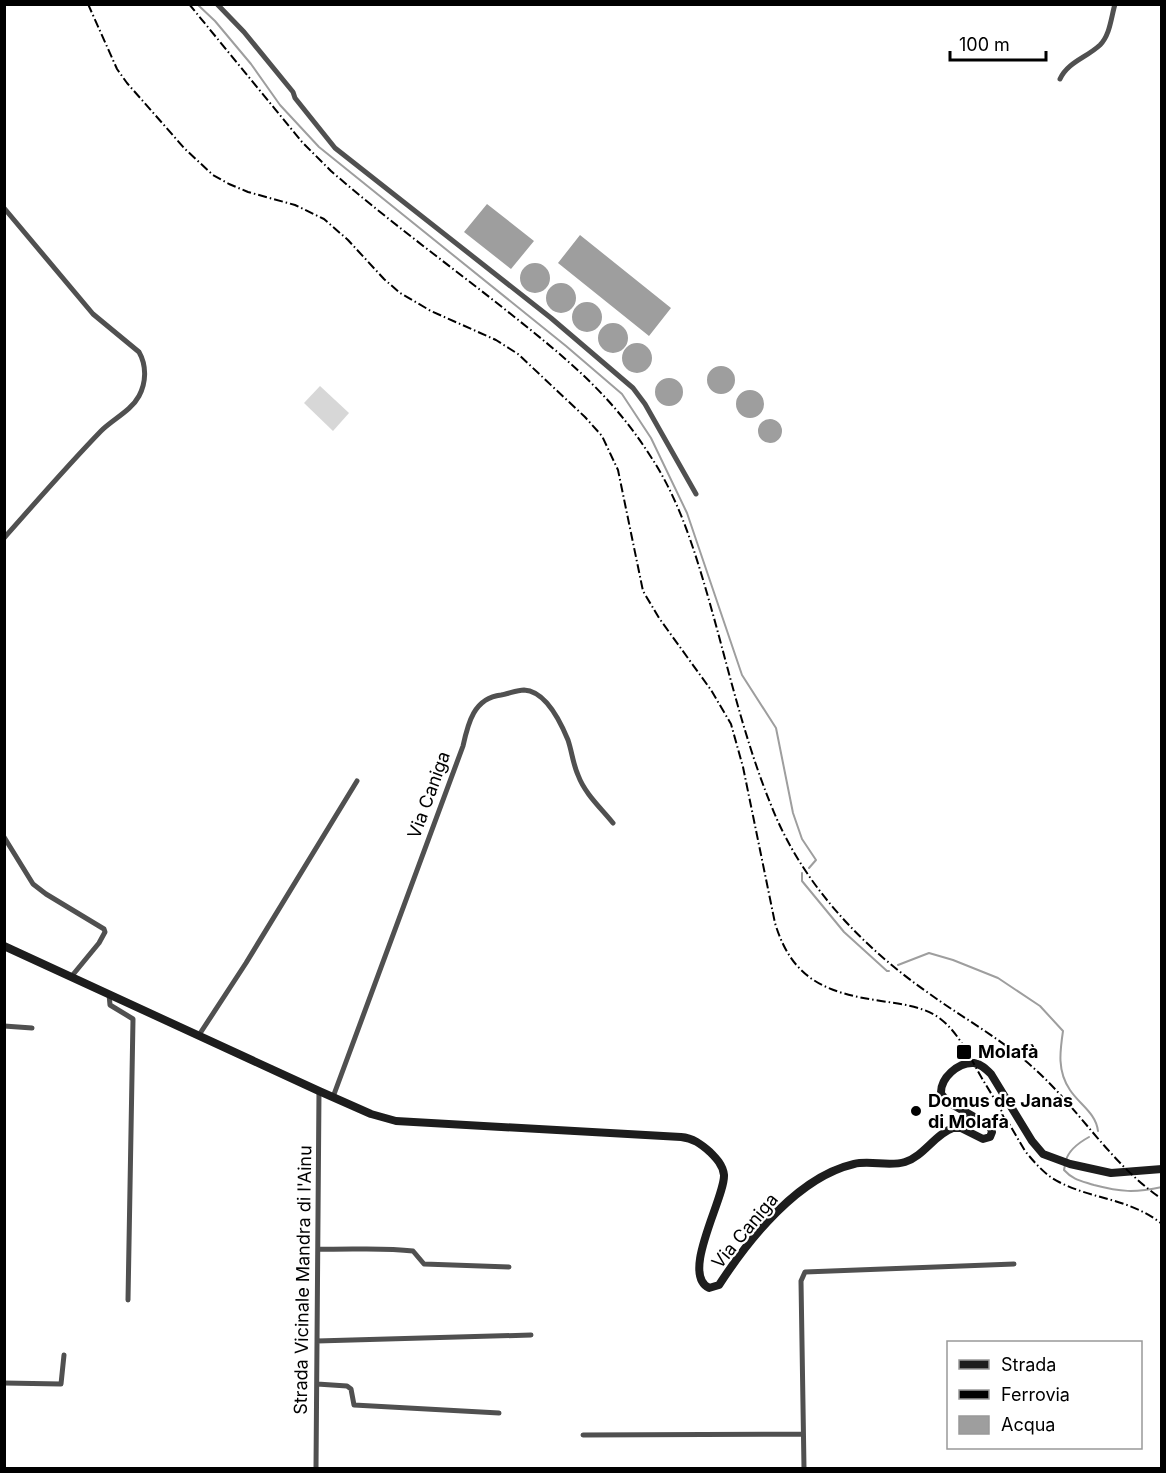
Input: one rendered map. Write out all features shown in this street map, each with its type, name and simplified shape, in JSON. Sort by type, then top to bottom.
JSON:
[{"type":"street","points":[[217,4],[244,32],[335,148],[551,318],[633,388],[645,404],[696,494]]},
{"type":"street","points":[[1060,79],[1065,69],[1100,45],[1108,32],[1115,4]]},
{"type":"street","points":[[4,208],[93,314],[139,352],[144,360],[145,375],[143,389],[135,403],[104,428],[4,538]]},
{"type":"street","name":"Via Caniga","points":[[333,1097],[463,746],[467,727],[477,707],[485,700],[524,690],[542,699],[565,735],[578,777],[590,796],[614,823]]},
{"type":"street","points":[[199,1035],[357,781]]},
{"type":"street","points":[[4,837],[33,884],[104,929],[105,932],[99,943],[71,976]]},
{"type":"street","name":"Via Caniga","points":[[4,946],[371,1114],[396,1121],[681,1137],[696,1142],[715,1157],[722,1166],[724,1176],[709,1220],[700,1272],[703,1285],[712,1288],[719,1285],[740,1255],[792,1199],[824,1176],[856,1163],[897,1164],[907,1162],[953,1128],[961,1128],[984,1139],[990,1137],[992,1132],[990,1126],[948,1102],[941,1094],[941,1086],[945,1079],[961,1067],[974,1063],[984,1068],[997,1082],[1037,1148],[1059,1161],[1111,1173],[1161,1169]]},
{"type":"street","points":[[109,994],[110,1005],[133,1019],[128,1300]]},
{"type":"street","points":[[4,1026],[32,1028]]},
{"type":"street","name":"Strada Vicinale Mandra di l'Ainu","points":[[316,1468],[319,1091]]},
{"type":"street","points":[[318,1249],[386,1248],[413,1251],[424,1264],[509,1267]]},
{"type":"street","points":[[804,1468],[801,1281],[805,1272],[1014,1264]]},
{"type":"street","points":[[317,1341],[531,1335]]},
{"type":"street","points":[[4,1383],[61,1384],[64,1355]]},
{"type":"street","points":[[317,1384],[347,1386],[351,1389],[354,1405],[499,1413]]},
{"type":"street","points":[[583,1436],[803,1434]]},
{"type":"shaded area","points":[[320,386],[349,413],[333,431],[304,403]]},
{"type":"water","points":[[487,204],[534,241],[511,269],[464,232]]},
{"type":"water","points":[[580,235],[671,308],[649,336],[558,263]]},
{"type":"water","points":[[535,263],[541,264],[549,272],[549,284],[541,292],[535,293],[529,292],[521,284],[520,278],[521,272],[529,264]]},
{"type":"water","points":[[561,283],[572,287],[576,298],[572,309],[561,313],[550,309],[546,298],[550,287]]},
{"type":"water","points":[[587,302],[598,306],[602,317],[598,328],[587,332],[576,328],[572,317],[576,306]]},
{"type":"water","points":[[613,323],[624,327],[628,338],[624,349],[613,353],[602,349],[598,338],[602,327]]},
{"type":"water","points":[[637,343],[647,348],[652,358],[647,368],[637,373],[627,368],[622,358],[627,348]]},
{"type":"water","points":[[721,366],[731,370],[735,380],[731,390],[721,394],[711,390],[707,380],[711,370]]},
{"type":"water","points":[[669,378],[679,382],[683,392],[679,402],[669,406],[659,402],[655,392],[659,382]]},
{"type":"water","points":[[750,390],[760,394],[764,404],[760,414],[750,418],[740,414],[736,404],[740,394]]},
{"type":"water","points":[[770,419],[779,422],[782,431],[779,440],[770,443],[761,440],[758,431],[761,422]]},
{"type":"waterway","points":[[197,4],[215,21],[251,64],[280,105],[319,147],[566,346],[622,394],[651,438],[687,513],[742,675],[776,728],[793,813],[802,839],[816,860],[809,868]]},
{"type":"waterway","points":[[802,873],[802,881],[844,932],[889,971]]},
{"type":"waterway","points":[[898,965],[929,953],[998,978],[1040,1006],[1063,1031],[1060,1053],[1063,1076],[1070,1090],[1091,1114],[1098,1131]]},
{"type":"waterway","points":[[1066,1160],[1072,1150],[1089,1137]]},
{"type":"waterway","points":[[1065,1165],[1064,1170],[1074,1178],[1104,1187],[1135,1191],[1162,1187]]},
{"type":"railway","points":[[88,4],[117,69],[127,83],[185,149],[213,175],[248,192],[295,205],[324,219],[400,293],[431,311],[496,340],[518,354],[602,436],[618,470],[643,591],[659,618],[711,690],[731,724],[743,767],[775,923],[782,942],[802,971],[828,988],[862,998],[911,1006],[938,1017],[952,1030],[969,1054],[1025,1151],[1040,1168],[1049,1176],[1072,1188],[1137,1209],[1162,1224]]},
{"type":"railway","points":[[189,4],[302,142],[331,171],[545,341],[583,375],[618,412],[651,457],[682,518],[694,550],[761,778],[784,833],[816,886],[856,932],[902,974],[1025,1060],[1054,1088],[1112,1154],[1162,1199]]},
{"type":"place","name":"Molafà","points":[[964,1052]]},
{"type":"place","name":"Domus de Janas di Molafà","points":[[916,1111]]}]
